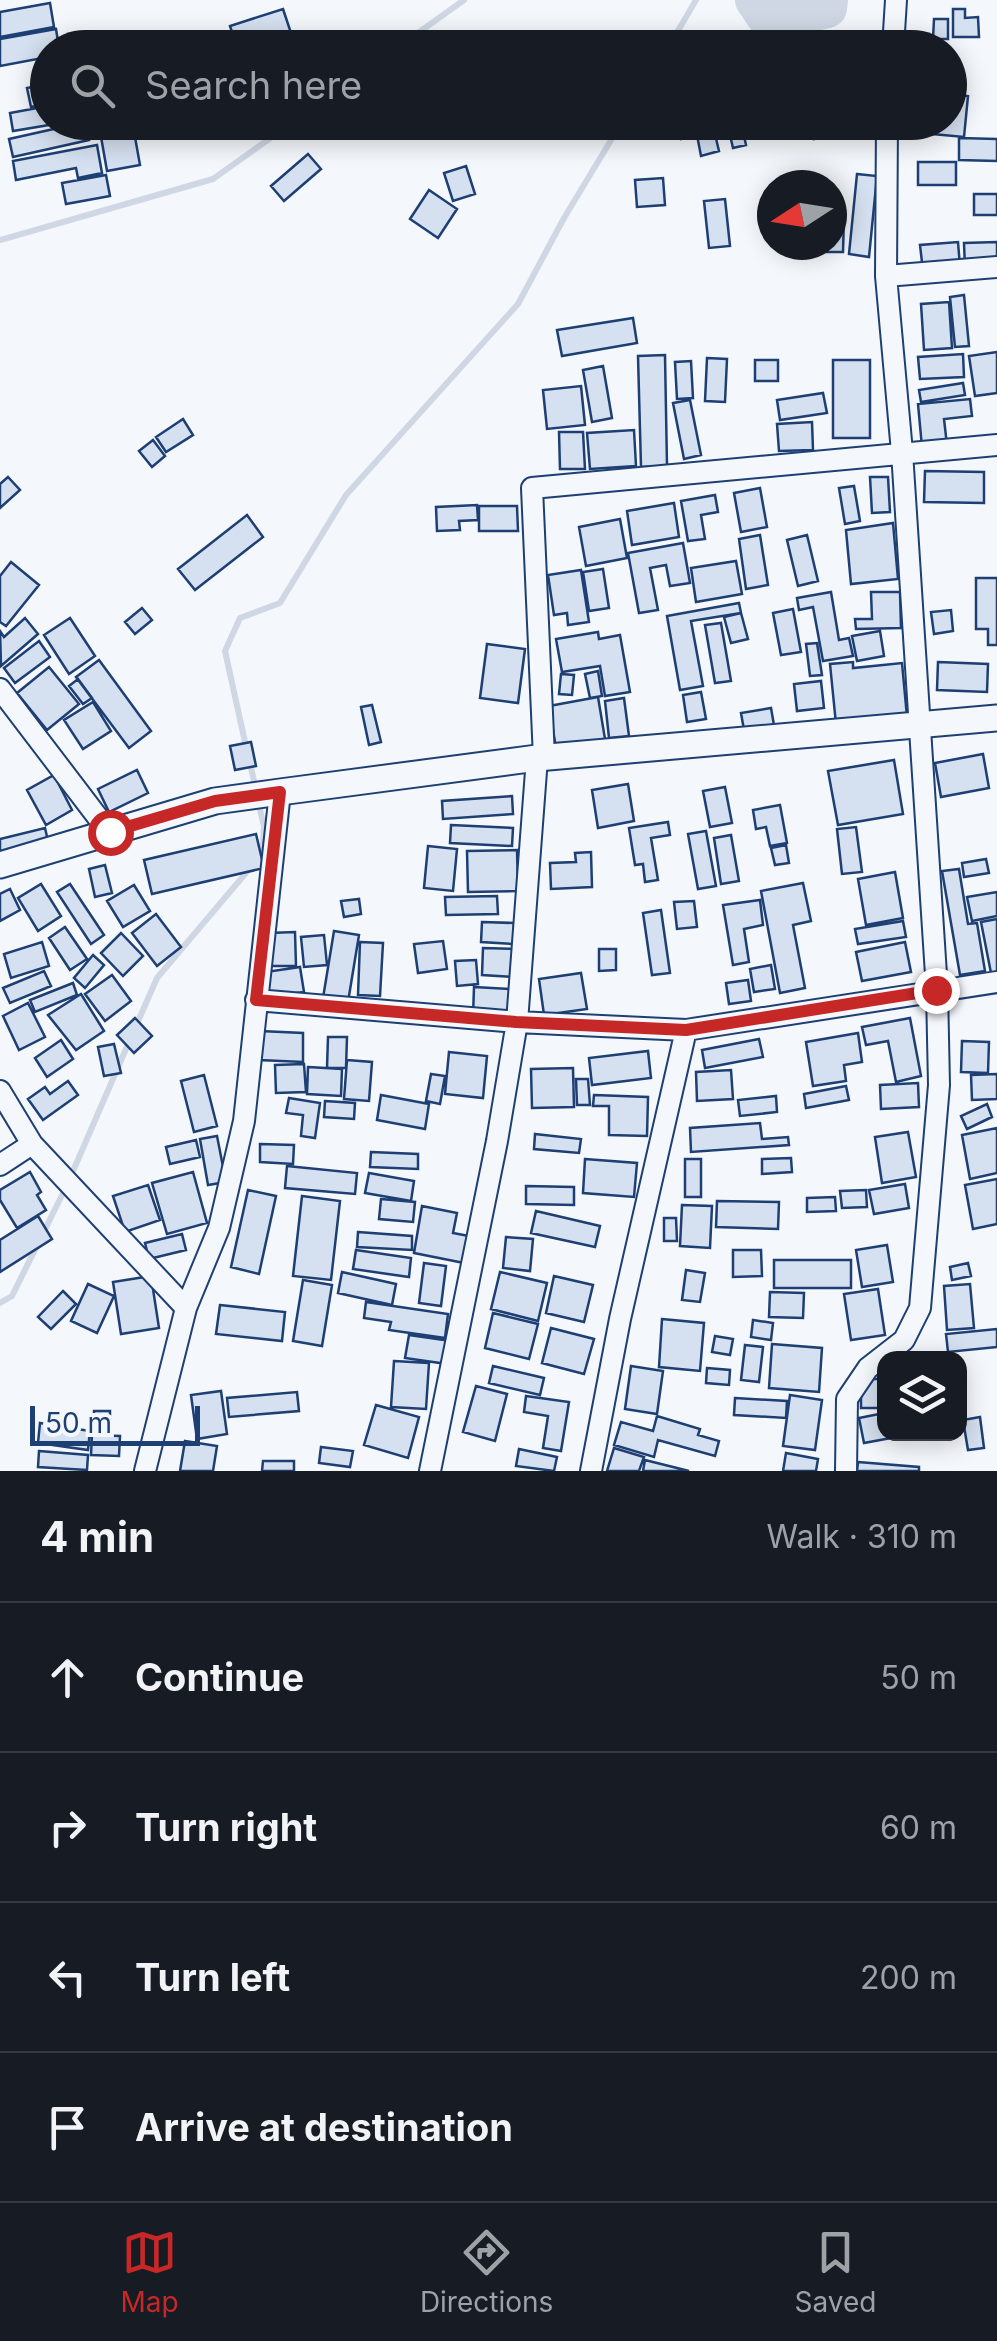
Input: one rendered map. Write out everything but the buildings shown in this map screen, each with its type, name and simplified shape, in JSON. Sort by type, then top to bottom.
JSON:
[{"type":"street","points":[[894,30],[896,0]]},
{"type":"street","points":[[846,1471],[847,1399],[868,1368],[904,1340],[920,1308],[938,1085],[936,990],[902,452],[886,276],[888,140]]},
{"type":"street","points":[[886,276],[997,267]]},
{"type":"street","points":[[430,1471],[497,1141],[516,1022],[541,758],[532,488],[997,446]]},
{"type":"street","points":[[0,689],[110,832]]},
{"type":"street","points":[[0,865],[215,801],[541,758],[997,718]]},
{"type":"street","points":[[145,1471],[186,1308],[219,1228],[244,1121],[280,792]]},
{"type":"street","points":[[256,1000],[516,1022],[686,1030],[997,982]]},
{"type":"street","points":[[591,1471],[620,1319],[686,1030]]},
{"type":"street","points":[[0,1091],[32,1144],[186,1308]]},
{"type":"street","points":[[0,1166],[32,1144]]},
{"type":"waterway","points":[[422,30],[464,0]]},
{"type":"waterway","points":[[678,30],[696,0]]},
{"type":"waterway","points":[[755,0],[770,22],[827,8],[828,0]]},
{"type":"waterway","points":[[0,240],[213,179],[268,140]]},
{"type":"waterway","points":[[247,751],[225,651],[240,618],[280,603],[346,495],[518,304],[611,140]]},
{"type":"waterway","points":[[250,763],[256,790]]},
{"type":"waterway","points":[[136,1026],[157,978],[262,854],[264,826],[258,802]]},
{"type":"waterway","points":[[70,1178],[129,1042]]},
{"type":"waterway","points":[[0,1303],[12,1296],[65,1189]]},
{"type":"route","points":[[110,832],[215,801],[280,792],[256,1000],[516,1022],[686,1030],[936,990]]}]
